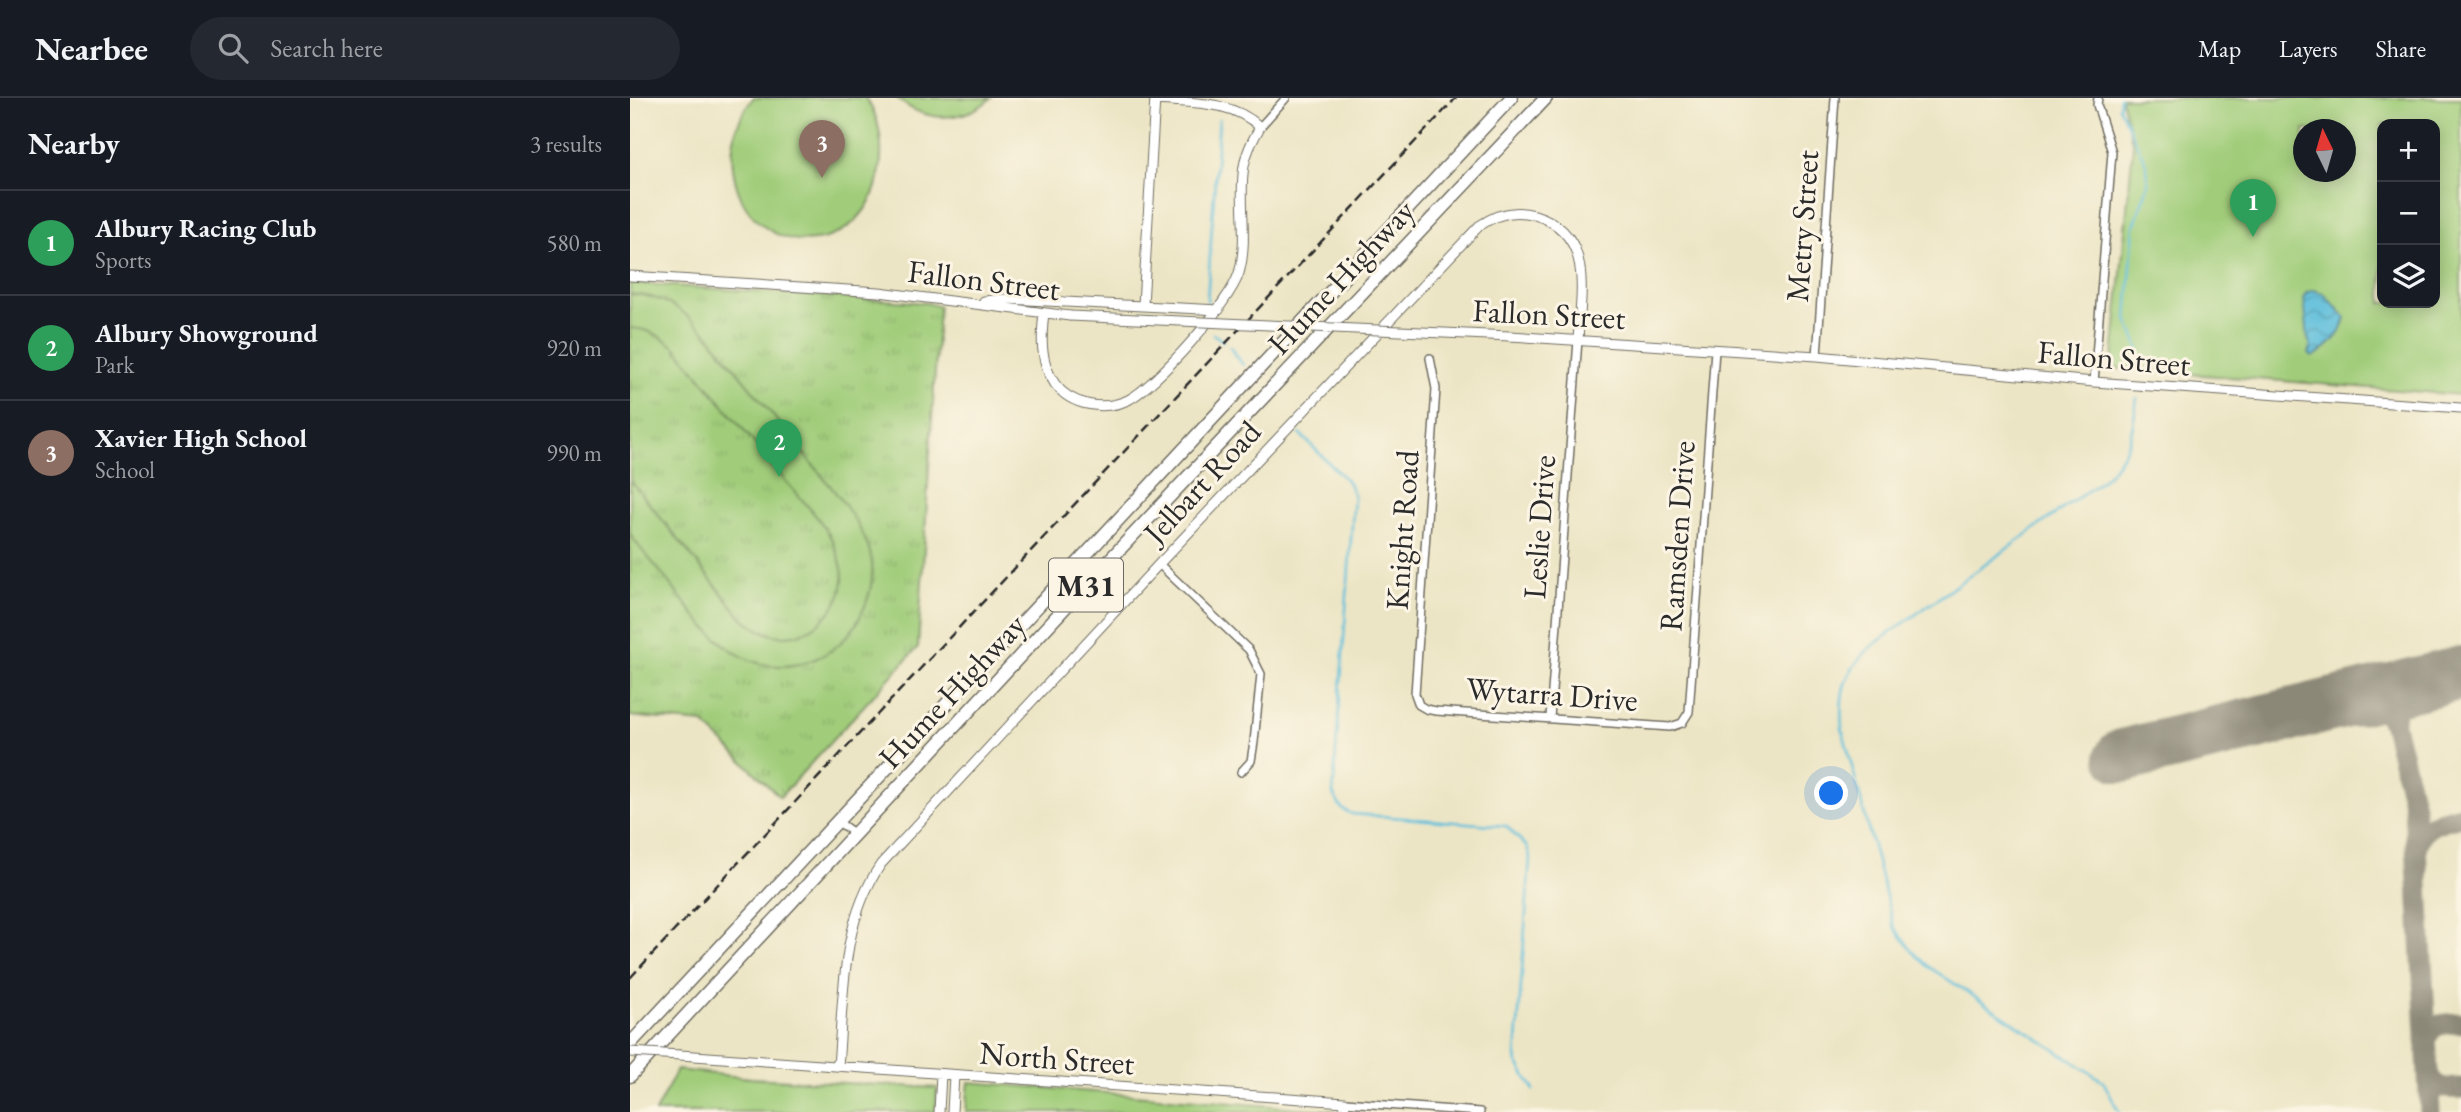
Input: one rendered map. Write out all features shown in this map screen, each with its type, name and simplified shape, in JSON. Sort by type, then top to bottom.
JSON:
[{"type":"highway","name":"Hume Highway","points":[[630,1044],[1511,98]]},
{"type":"highway","name":"Hume Highway","points":[[630,1076],[1546,98]]},
{"type":"street","points":[[1044,313],[1041,347],[1051,377],[1059,389],[1072,399],[1104,406],[1125,401],[1140,392],[1219,310],[1238,275],[1243,254],[1244,164],[1250,144],[1260,127],[1286,98]]},
{"type":"street","name":"Metry Street","points":[[1817,356],[1835,98]]},
{"type":"street","points":[[2094,382],[2112,152],[2097,105],[2098,98]]},
{"type":"street","points":[[1143,305],[1155,99],[1234,109],[1260,127]]},
{"type":"street","name":"Jelbart Road","points":[[838,1066],[849,936],[872,877],[890,854],[1158,564],[1460,244],[1488,220],[1506,214],[1532,214],[1553,223],[1572,242],[1581,267],[1578,340]]},
{"type":"street","name":"Fallon Street","points":[[631,276],[879,292],[1070,316],[1578,340],[1817,356],[2094,382],[2461,408]]},
{"type":"street","points":[[968,302],[1006,299],[1219,310]]},
{"type":"street","name":"Leslie Drive","points":[[1550,718],[1578,340]]},
{"type":"street","name":"Ramsden Drive","points":[[1682,723],[1689,712],[1716,350]]},
{"type":"street","name":"Knight Road","points":[[1419,705],[1415,694],[1436,389],[1430,358]]},
{"type":"street","points":[[1158,564],[1249,650],[1261,674],[1251,761],[1241,772]]},
{"type":"street","name":"Wytarra Drive","points":[[1419,705],[1436,711],[1670,727],[1682,723]]},
{"type":"street","points":[[837,821],[855,834]]},
{"type":"street","name":"North Street","points":[[630,1052],[1344,1107],[1480,1112]]},
{"type":"street","points":[[939,1112],[942,1074]]},
{"type":"street","points":[[952,1112],[954,1075]]},
{"type":"green space","points":[[753,98],[865,98],[875,114],[880,132],[880,170],[870,202],[852,224],[829,237],[805,241],[780,236],[758,222],[742,199],[732,159],[739,122]]},
{"type":"green space","points":[[897,98],[991,98],[969,112],[944,117],[919,112]]},
{"type":"green space","points":[[2121,98],[2461,98],[2461,395],[2112,368],[2133,145]]},
{"type":"green space","points":[[630,283],[927,303],[939,306],[918,647],[780,797],[703,723],[630,716]]},
{"type":"green space","points":[[630,294],[664,301],[691,319],[708,335],[833,490],[863,534],[871,555],[873,573],[868,600],[852,630],[822,656],[790,666],[767,665],[747,659],[711,633],[632,537],[630,480],[738,613],[753,626],[771,634],[795,635],[815,626],[831,611],[841,592],[841,565],[832,540],[822,523],[676,348],[654,334],[630,328]]},
{"type":"green space","points":[[677,1070],[751,1078],[937,1088],[936,1112],[655,1112]]},
{"type":"green space","points":[[969,1082],[1334,1111],[1334,1112],[966,1112]]},
{"type":"water","points":[[2313,290],[2323,293],[2346,318],[2333,340],[2313,357],[2309,354],[2311,346],[2304,298],[2306,293]]},
{"type":"waterway","points":[[2120,98],[2119,107],[2147,166],[2148,185],[2134,226],[2127,319],[2138,346],[2138,365]]},
{"type":"waterway","points":[[1207,301],[1219,119]]},
{"type":"waterway","points":[[1213,334],[1223,341]]},
{"type":"waterway","points":[[1230,347],[1243,365]]},
{"type":"waterway","points":[[2119,1112],[2103,1081],[1929,967],[1913,952],[1894,927],[1842,728],[1841,703],[1849,673],[1872,646],[2104,479],[2129,442],[2137,398]]},
{"type":"waterway","points":[[1300,434],[1349,483],[1354,496],[1333,794],[1342,809],[1352,814],[1506,826],[1527,847],[1530,857],[1516,1056],[1534,1090]]},
{"type":"taxiway","points":[[2394,725],[2399,701],[2406,693],[2426,682],[2461,673]]},
{"type":"taxiway","points":[[2292,714],[2354,700],[2366,700],[2384,708],[2394,725],[2414,806],[2430,1112]]},
{"type":"taxiway","points":[[2416,849],[2426,829],[2461,816]]},
{"type":"taxiway","points":[[2426,1041],[2435,1027],[2461,1023]]},
{"type":"taxiway","points":[[2428,1072],[2433,1082],[2440,1087],[2461,1088]]},
{"type":"runway","points":[[2122,756],[2461,673]]},
{"type":"railway","points":[[630,978],[1456,98]]},
{"type":"place","name":"Xavier High School","points":[[822,178]]},
{"type":"place","name":"Albury Racing Club","points":[[2253,237]]},
{"type":"place","name":"Albury Showground","points":[[779,477]]}]
